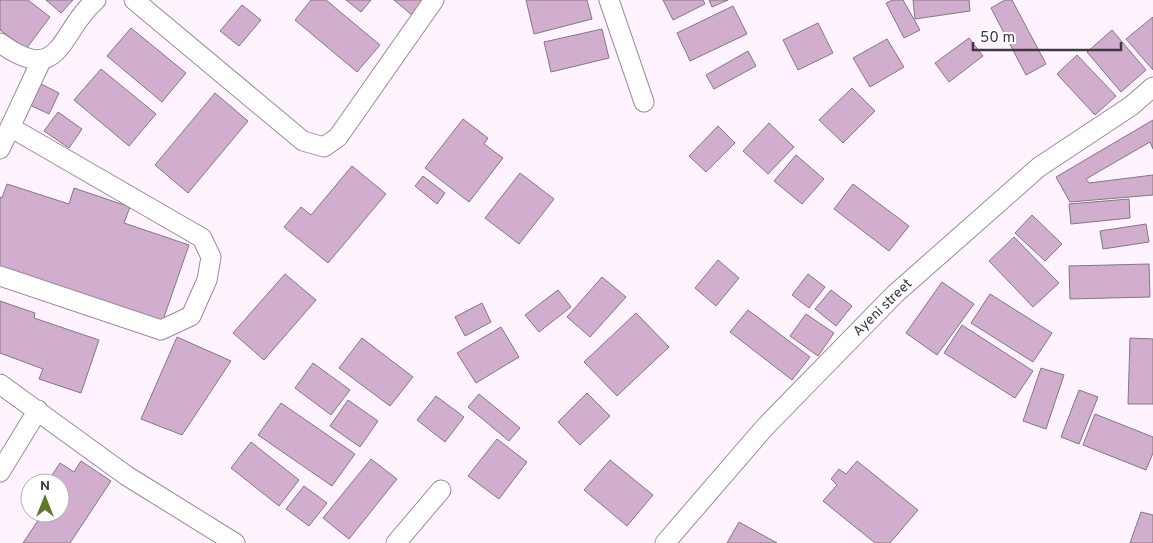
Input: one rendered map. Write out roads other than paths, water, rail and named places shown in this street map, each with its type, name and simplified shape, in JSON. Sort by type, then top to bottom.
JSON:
[{"type":"street","points":[[0,148],[41,61],[55,54],[96,0]]},
{"type":"street","points":[[134,0],[303,141],[324,147],[338,137],[434,0]]},
{"type":"street","points":[[609,0],[644,102]]},
{"type":"street","points":[[0,43],[27,58],[41,61]]},
{"type":"street","points":[[1132,106],[1153,88]]},
{"type":"street","points":[[1132,106],[1153,108]]},
{"type":"street","name":"Ayeni street","points":[[665,543],[765,428],[895,294],[1039,167],[1132,106]]},
{"type":"street","points":[[0,276],[161,330],[191,316],[207,280],[211,256],[202,238],[10,127]]},
{"type":"street","points":[[0,384],[127,476],[235,543]]},
{"type":"street","points":[[0,472],[38,410]]},
{"type":"street","points":[[396,543],[441,490]]}]
